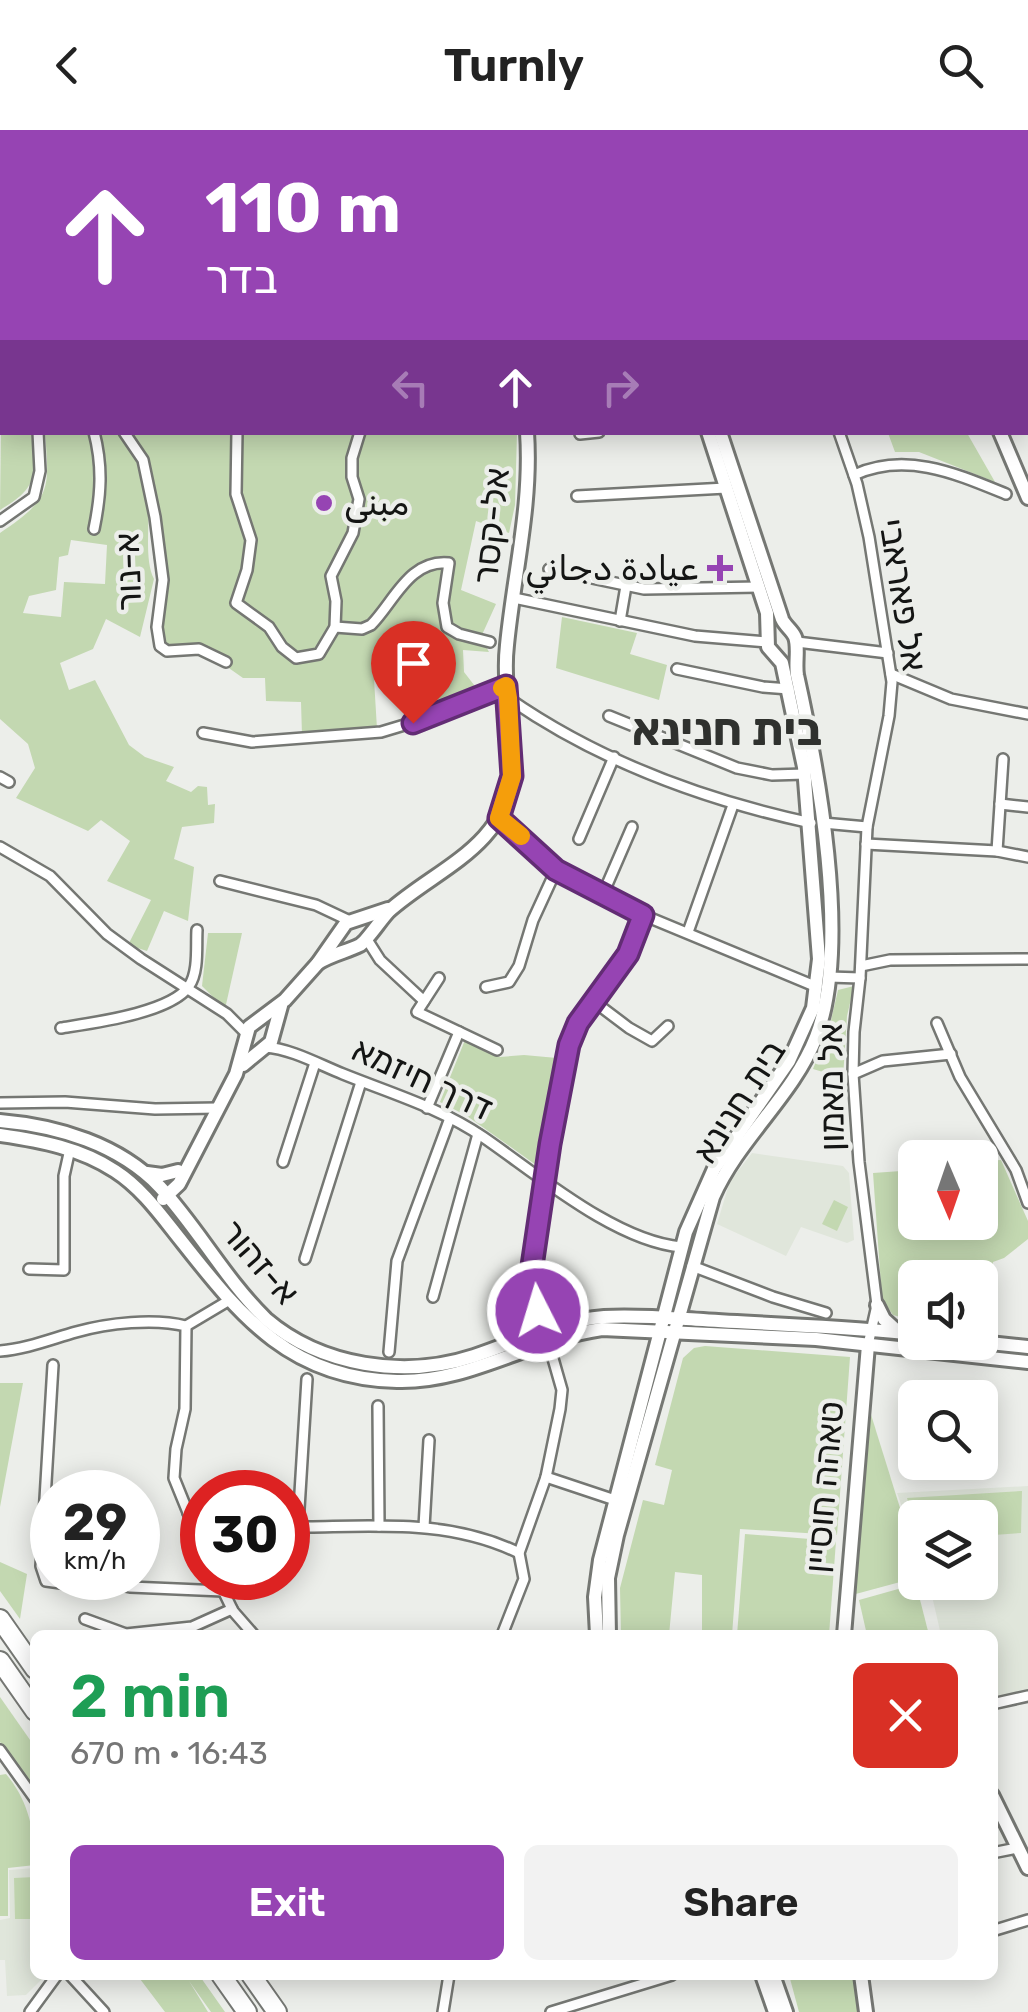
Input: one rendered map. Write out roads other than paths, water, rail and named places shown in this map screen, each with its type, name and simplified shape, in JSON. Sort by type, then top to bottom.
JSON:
[{"type":"highway","points":[[0,1619],[30,1662]]},
{"type":"highway","points":[[0,1661],[30,1703]]},
{"type":"highway","points":[[225,1980],[247,2012]]},
{"type":"highway","points":[[255,1980],[277,2012]]},
{"type":"street","points":[[0,521],[34,497],[40,471],[38,435]]},
{"type":"street","points":[[94,529],[101,495],[101,466],[95,435]]},
{"type":"street","name":"א-נור","points":[[126,435],[143,460],[154,517],[163,580],[157,626],[160,646],[166,651],[196,648],[226,662]]},
{"type":"street","points":[[236,435],[236,494],[251,540],[248,570],[236,603],[269,626],[282,647],[296,658],[319,654],[335,627],[336,601],[331,576],[353,533],[360,500],[352,477],[352,458],[359,435]]},
{"type":"street","name":"אל-קסר","points":[[499,818],[512,776],[504,669],[530,486],[528,435]]},
{"type":"street","points":[[709,435],[770,622],[770,652],[787,657],[795,642]]},
{"type":"street","name":"בית חנינא","points":[[598,1630],[597,1582],[615,1500],[659,1359],[676,1325],[720,1180],[816,1037],[829,978],[829,911],[795,642],[782,618],[721,435]]},
{"type":"street","name":"אל פאראבי","points":[[840,435],[869,538],[891,674],[889,716],[867,827]]},
{"type":"street","points":[[1001,435],[1028,498]]},
{"type":"street","points":[[854,475],[896,466],[928,466],[1006,494]]},
{"type":"street","points":[[577,496],[726,488]]},
{"type":"street","points":[[335,627],[362,629],[371,625],[407,578],[439,562],[450,563],[443,604],[447,627],[490,642]]},
{"type":"street","points":[[550,569],[662,590],[759,588]]},
{"type":"street","points":[[620,621],[626,586]]},
{"type":"street","points":[[514,598],[695,636],[769,638],[784,629],[795,642],[888,653]]},
{"type":"street","name":"בית חנינא","points":[[609,1630],[611,1560],[659,1359],[660,1324],[681,1247],[714,1169],[789,1061],[805,1031],[817,986],[817,823],[789,689],[778,657]]},
{"type":"street","points":[[678,668],[789,689]]},
{"type":"street","points":[[891,674],[951,699],[1028,714]]},
{"type":"street","points":[[203,733],[252,742],[381,732],[507,692],[554,730],[733,804],[817,823],[867,827]]},
{"type":"street","points":[[609,716],[755,773],[805,774]]},
{"type":"street","points":[[579,839],[614,757]]},
{"type":"street","points":[[997,851],[1003,759]]},
{"type":"street","points":[[688,932],[733,804]]},
{"type":"street","points":[[1000,804],[1028,807]]},
{"type":"street","points":[[318,964],[360,942],[398,904],[478,846],[499,818],[556,870],[643,915],[817,986]]},
{"type":"street","points":[[603,894],[632,827]]},
{"type":"street","name":"אל מאמון","points":[[867,827],[852,1074],[876,1304],[868,1345]]},
{"type":"street","points":[[866,844],[997,851],[1028,857]]},
{"type":"street","points":[[0,847],[50,876],[116,941],[251,1029],[268,1025],[272,1032]]},
{"type":"street","points":[[486,987],[508,982],[519,966],[533,920],[556,870]]},
{"type":"street","points":[[220,881],[324,908],[346,926],[363,924],[360,942]]},
{"type":"street","points":[[152,1204],[193,1156],[236,1074],[251,1029],[318,964],[346,926],[398,904]]},
{"type":"street","points":[[542,1319],[532,1286],[569,1045],[592,1000],[628,954],[643,915]]},
{"type":"street","points":[[346,926],[343,942],[360,942],[424,1001]]},
{"type":"street","points":[[61,1028],[160,1005],[189,988],[198,930]]},
{"type":"street","points":[[861,966],[890,960],[1028,959]]},
{"type":"street","points":[[438,978],[417,1012],[497,1050]]},
{"type":"street","points":[[829,978],[860,978]]},
{"type":"street","points":[[236,1074],[271,1042],[284,1000]]},
{"type":"street","points":[[592,1000],[652,1040],[668,1026]]},
{"type":"street","points":[[938,1023],[960,1077],[1016,1170],[1028,1203]]},
{"type":"street","points":[[251,1029],[252,1046],[262,1048]]},
{"type":"street","name":"דרך חיזמא","points":[[272,1032],[294,1053]]},
{"type":"street","points":[[427,1108],[460,1032]]},
{"type":"street","name":"דרך חיזמא","points":[[262,1048],[294,1053],[450,1118],[622,1227],[656,1243],[681,1247]]},
{"type":"street","points":[[852,1074],[883,1061],[951,1054]]},
{"type":"street","points":[[283,1162],[315,1063]]},
{"type":"street","points":[[305,1259],[361,1082]]},
{"type":"street","points":[[0,1103],[65,1102],[155,1110],[218,1108]]},
{"type":"street","points":[[390,1352],[397,1261],[450,1118]]},
{"type":"street","name":"א-זהור","points":[[0,1120],[79,1137],[108,1149],[144,1172],[266,1318],[283,1333],[339,1359],[398,1366],[433,1365],[457,1361],[581,1319],[701,1327]]},
{"type":"street","points":[[433,1297],[478,1134]]},
{"type":"street","name":"א-זהור","points":[[0,1135],[70,1149],[116,1172],[152,1204],[228,1301],[265,1334],[306,1360],[347,1375],[384,1381],[427,1381],[584,1332],[634,1322]]},
{"type":"street","points":[[29,1269],[64,1270],[64,1176],[70,1149]]},
{"type":"street","points":[[144,1172],[181,1173]]},
{"type":"street","points":[[181,1173],[186,1218]]},
{"type":"street","points":[[692,1266],[773,1298],[826,1313]]},
{"type":"street","points":[[685,1293],[701,1327]]},
{"type":"street","points":[[668,1294],[634,1322],[659,1359],[701,1327],[898,1332]]},
{"type":"street","points":[[0,1351],[99,1327],[186,1326],[228,1301]]},
{"type":"street","points":[[876,1304],[884,1319],[898,1331]]},
{"type":"street","points":[[180,1494],[174,1466],[185,1409],[186,1326]]},
{"type":"street","points":[[701,1327],[1028,1362]]},
{"type":"street","points":[[998,1344],[1028,1347]]},
{"type":"street","name":"טאהה חוסיין","points":[[844,1630],[868,1345]]},
{"type":"street","points":[[864,1370],[892,1348]]},
{"type":"street","points":[[504,1630],[524,1579],[519,1553],[546,1476],[562,1398],[552,1355]]},
{"type":"street","points":[[53,1365],[41,1566],[46,1581],[68,1584],[94,1580],[180,1588]]},
{"type":"street","points":[[298,1470],[307,1380]]},
{"type":"street","points":[[378,1406],[379,1526]]},
{"type":"street","points":[[424,1527],[428,1440]]},
{"type":"street","points":[[546,1476],[615,1500]]},
{"type":"street","points":[[310,1524],[424,1527],[474,1534],[519,1553]]},
{"type":"street","points":[[228,1600],[247,1630]]},
{"type":"street","points":[[170,1630],[192,1628],[232,1609]]},
{"type":"street","points":[[85,1618],[116,1630]]},
{"type":"street","points":[[998,1703],[1028,1696]]},
{"type":"street","points":[[1,1756],[30,1793]]},
{"type":"street","points":[[998,1808],[1028,1868]]},
{"type":"street","points":[[998,1852],[1017,1848]]},
{"type":"street","points":[[998,1928],[1028,1920]]},
{"type":"street","points":[[30,2012],[53,1980]]},
{"type":"street","points":[[75,1980],[104,2012]]},
{"type":"street","points":[[443,2012],[448,1980]]},
{"type":"street","points":[[551,2012],[656,1980]]},
{"type":"street","points":[[764,1980],[776,2012]]},
{"type":"street","points":[[775,1980],[786,2012]]},
{"type":"street","points":[[863,1980],[866,2012]]},
{"type":"place","name":"مبنى","points":[[324,503]]},
{"type":"place","name":"عيادة دجاني","points":[[720,568]]},
{"type":"district","name":"בית חנינא","points":[[727,729]]}]
